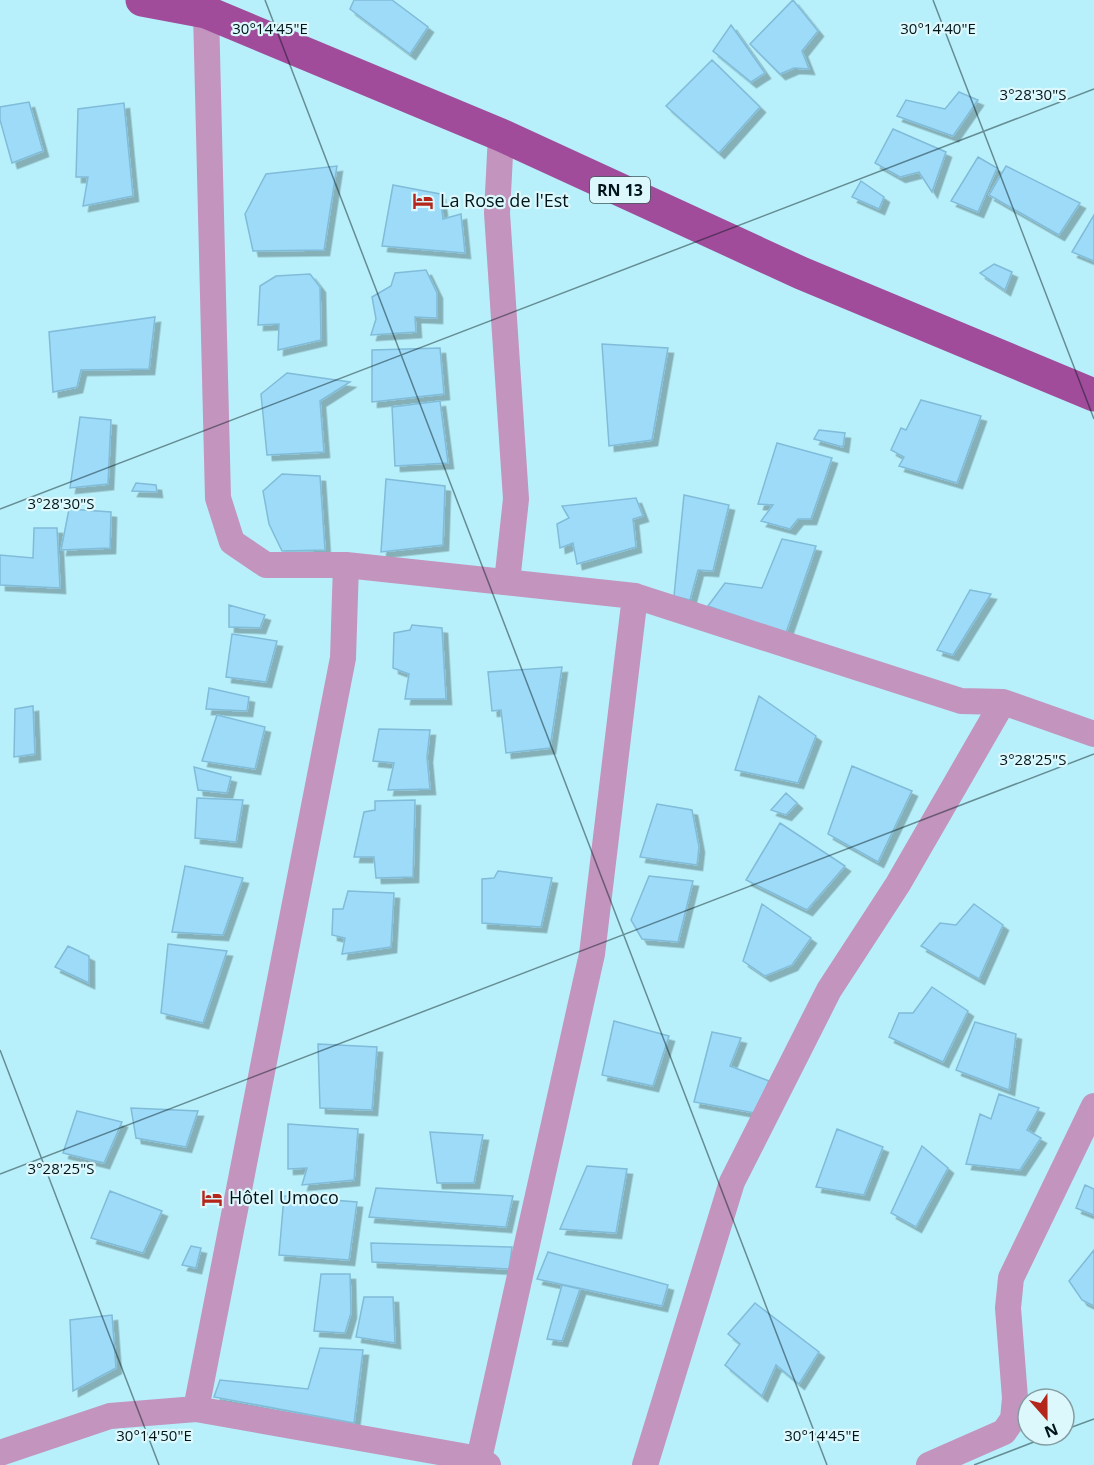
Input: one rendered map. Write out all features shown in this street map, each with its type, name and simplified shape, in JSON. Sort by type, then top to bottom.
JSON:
[{"type":"main road","name":"RN 13","points":[[142,0],[206,12],[501,135],[801,273],[1094,395]]},
{"type":"street","points":[[206,12],[218,498],[232,542],[266,565],[346,566],[635,596],[961,701],[1003,702],[1094,734]]},
{"type":"street","points":[[501,135],[497,213],[516,499],[507,582]]},
{"type":"street","points":[[196,1409],[343,658],[346,566]]},
{"type":"street","points":[[0,1453],[110,1416],[196,1409],[483,1462],[592,954],[635,596]]},
{"type":"street","points":[[645,1465],[732,1182],[830,990],[898,884],[1003,702]]},
{"type":"street","points":[[929,1465],[1004,1432],[1013,1419],[1015,1398],[1008,1308],[1011,1278],[1094,1106]]},
{"type":"building","points":[[354,0],[392,0],[428,27],[410,54],[350,9]]},
{"type":"building","points":[[793,0],[818,31],[802,51],[809,69],[794,68],[780,74],[750,44]]},
{"type":"building","points":[[731,25],[765,73],[751,82],[713,51]]},
{"type":"building","points":[[712,60],[760,107],[719,153],[666,106]]},
{"type":"building","points":[[959,92],[978,100],[953,136],[897,116],[906,100],[945,109]]},
{"type":"building","points":[[29,102],[43,151],[12,163],[0,120],[0,107]]},
{"type":"building","points":[[124,103],[133,196],[83,206],[88,177],[76,177],[78,109]]},
{"type":"building","points":[[893,129],[946,152],[932,192],[919,172],[900,177],[875,163]]},
{"type":"building","points":[[978,157],[997,168],[978,212],[951,201]]},
{"type":"building","points":[[337,166],[324,250],[253,251],[245,214],[266,174]]},
{"type":"building","points":[[1006,166],[1080,203],[1059,235],[989,195]]},
{"type":"building","points":[[861,181],[884,197],[879,209],[852,197]]},
{"type":"building","points":[[393,185],[440,194],[443,219],[461,214],[465,253],[382,246]]},
{"type":"building","points":[[1094,215],[1094,261],[1072,252]]},
{"type":"building","points":[[994,264],[1012,272],[1005,290],[980,273]]},
{"type":"building","points":[[426,270],[437,293],[437,318],[415,317],[416,332],[371,335],[376,319],[372,297],[391,286],[395,273]]},
{"type":"building","points":[[310,274],[320,287],[321,340],[278,350],[279,324],[258,325],[260,286],[276,276]]},
{"type":"building","points":[[155,317],[149,369],[81,370],[77,387],[53,392],[49,332]]},
{"type":"building","points":[[602,344],[668,348],[652,440],[609,446]]},
{"type":"building","points":[[440,348],[444,394],[372,402],[372,350]]},
{"type":"building","points":[[287,373],[350,382],[320,401],[324,452],[267,455],[261,394]]},
{"type":"building","points":[[921,400],[981,416],[957,483],[899,466],[904,457],[891,450],[901,428],[906,430]]},
{"type":"building","points":[[440,401],[448,463],[395,466],[392,407]]},
{"type":"building","points":[[80,417],[111,420],[108,484],[70,488]]},
{"type":"building","points":[[819,430],[845,433],[843,447],[814,439]]},
{"type":"building","points":[[777,443],[832,458],[811,519],[798,519],[790,529],[761,521],[773,505],[758,504]]},
{"type":"building","points":[[282,474],[320,476],[325,550],[282,551],[269,524],[263,491]]},
{"type":"building","points":[[386,479],[445,486],[443,545],[381,552]]},
{"type":"building","points":[[136,483],[156,485],[157,492],[132,491]]},
{"type":"building","points":[[684,495],[729,505],[713,571],[698,570],[690,600],[674,596]]},
{"type":"building","points":[[636,498],[643,516],[633,519],[636,547],[577,564],[573,543],[560,548],[557,524],[569,518],[562,506]]},
{"type":"building","points":[[69,509],[111,512],[110,548],[61,550]]},
{"type":"building","points":[[34,528],[57,528],[60,588],[0,585],[0,555],[33,558]]},
{"type":"building","points":[[782,539],[816,546],[786,633],[708,606],[725,583],[762,588]]},
{"type":"building","points":[[970,590],[991,594],[953,655],[937,650]]},
{"type":"building","points":[[229,605],[265,615],[260,628],[229,627]]},
{"type":"building","points":[[412,625],[442,628],[446,699],[405,699],[409,674],[393,668],[394,633],[410,630]]},
{"type":"building","points":[[232,634],[277,641],[266,682],[226,677]]},
{"type":"building","points":[[562,667],[550,748],[506,753],[501,710],[492,711],[488,672]]},
{"type":"building","points":[[209,688],[249,697],[247,711],[206,709]]},
{"type":"building","points":[[759,696],[816,736],[798,783],[735,770]]},
{"type":"building","points":[[33,706],[35,754],[14,757],[15,709]]},
{"type":"building","points":[[217,715],[265,727],[255,769],[202,761]]},
{"type":"building","points":[[379,729],[430,730],[427,757],[430,789],[388,790],[394,763],[373,761]]},
{"type":"building","points":[[852,766],[912,791],[878,862],[828,834]]},
{"type":"building","points":[[194,767],[231,777],[227,793],[198,790]]},
{"type":"building","points":[[786,793],[797,803],[786,815],[771,810]]},
{"type":"building","points":[[197,798],[243,800],[236,842],[195,838]]},
{"type":"building","points":[[415,800],[413,877],[376,878],[374,857],[354,857],[364,812],[375,810],[375,801]]},
{"type":"building","points":[[657,804],[692,810],[699,847],[697,865],[640,857]]},
{"type":"building","points":[[780,823],[845,866],[807,910],[746,880]]},
{"type":"building","points":[[185,866],[243,878],[223,935],[172,932]]},
{"type":"building","points":[[498,871],[552,878],[541,927],[482,923],[482,879],[494,878]]},
{"type":"building","points":[[649,876],[693,881],[678,942],[642,939],[631,920]]},
{"type":"building","points":[[348,891],[394,893],[391,947],[342,954],[345,938],[332,935],[333,909],[343,909]]},
{"type":"building","points":[[762,904],[811,938],[792,965],[765,976],[743,961]]},
{"type":"building","points":[[974,904],[1003,925],[979,979],[921,946],[940,923],[956,925]]},
{"type":"building","points":[[168,944],[227,951],[203,1023],[161,1013]]},
{"type":"building","points":[[68,946],[89,956],[89,983],[55,967]]},
{"type":"building","points":[[932,987],[968,1011],[943,1062],[889,1037],[899,1013],[913,1013]]},
{"type":"building","points":[[614,1021],[669,1036],[653,1086],[602,1075]]},
{"type":"building","points":[[975,1022],[1016,1034],[1009,1090],[956,1070]]},
{"type":"building","points":[[712,1032],[741,1038],[730,1066],[769,1081],[755,1113],[694,1102]]},
{"type":"building","points":[[318,1044],[377,1047],[372,1110],[320,1108]]},
{"type":"building","points":[[999,1094],[1039,1108],[1027,1130],[1041,1138],[1020,1170],[966,1164],[980,1114],[991,1119]]},
{"type":"building","points":[[131,1108],[198,1111],[186,1147],[136,1138]]},
{"type":"building","points":[[77,1111],[122,1122],[104,1163],[63,1153]]},
{"type":"building","points":[[288,1124],[358,1129],[354,1180],[302,1185],[307,1168],[288,1169]]},
{"type":"building","points":[[837,1129],[883,1147],[864,1195],[816,1187]]},
{"type":"building","points":[[430,1132],[483,1135],[474,1183],[437,1183]]},
{"type":"building","points":[[922,1146],[948,1168],[916,1227],[891,1213]]},
{"type":"building","points":[[587,1166],[627,1169],[616,1233],[560,1229]]},
{"type":"building","points":[[1085,1185],[1094,1189],[1094,1215],[1076,1208]]},
{"type":"building","points":[[376,1188],[513,1196],[506,1227],[369,1217]]},
{"type":"building","points":[[110,1191],[162,1211],[143,1253],[91,1238]]},
{"type":"building","points":[[284,1196],[357,1202],[349,1260],[279,1255]]},
{"type":"building","points":[[371,1243],[512,1247],[509,1269],[372,1262]]},
{"type":"building","points":[[191,1246],[201,1248],[196,1268],[182,1265]]},
{"type":"building","points":[[1094,1250],[1094,1306],[1082,1300],[1069,1281]]},
{"type":"building","points":[[548,1252],[668,1285],[662,1306],[537,1279]]},
{"type":"building","points":[[321,1274],[350,1274],[351,1313],[345,1333],[314,1331]]},
{"type":"building","points":[[562,1285],[580,1289],[562,1341],[547,1339]]},
{"type":"building","points":[[364,1297],[393,1297],[395,1343],[356,1337]]},
{"type":"building","points":[[755,1303],[819,1352],[799,1384],[776,1365],[762,1396],[725,1365],[740,1344],[728,1334]]},
{"type":"building","points":[[112,1315],[116,1368],[73,1391],[70,1320]]},
{"type":"building","points":[[320,1348],[363,1350],[354,1423],[214,1397],[220,1380],[308,1389]]},
{"type":"place","name":"La Rose de l'Est","points":[[423,201]]},
{"type":"place","name":"Hôtel Umoco","points":[[212,1198]]}]
